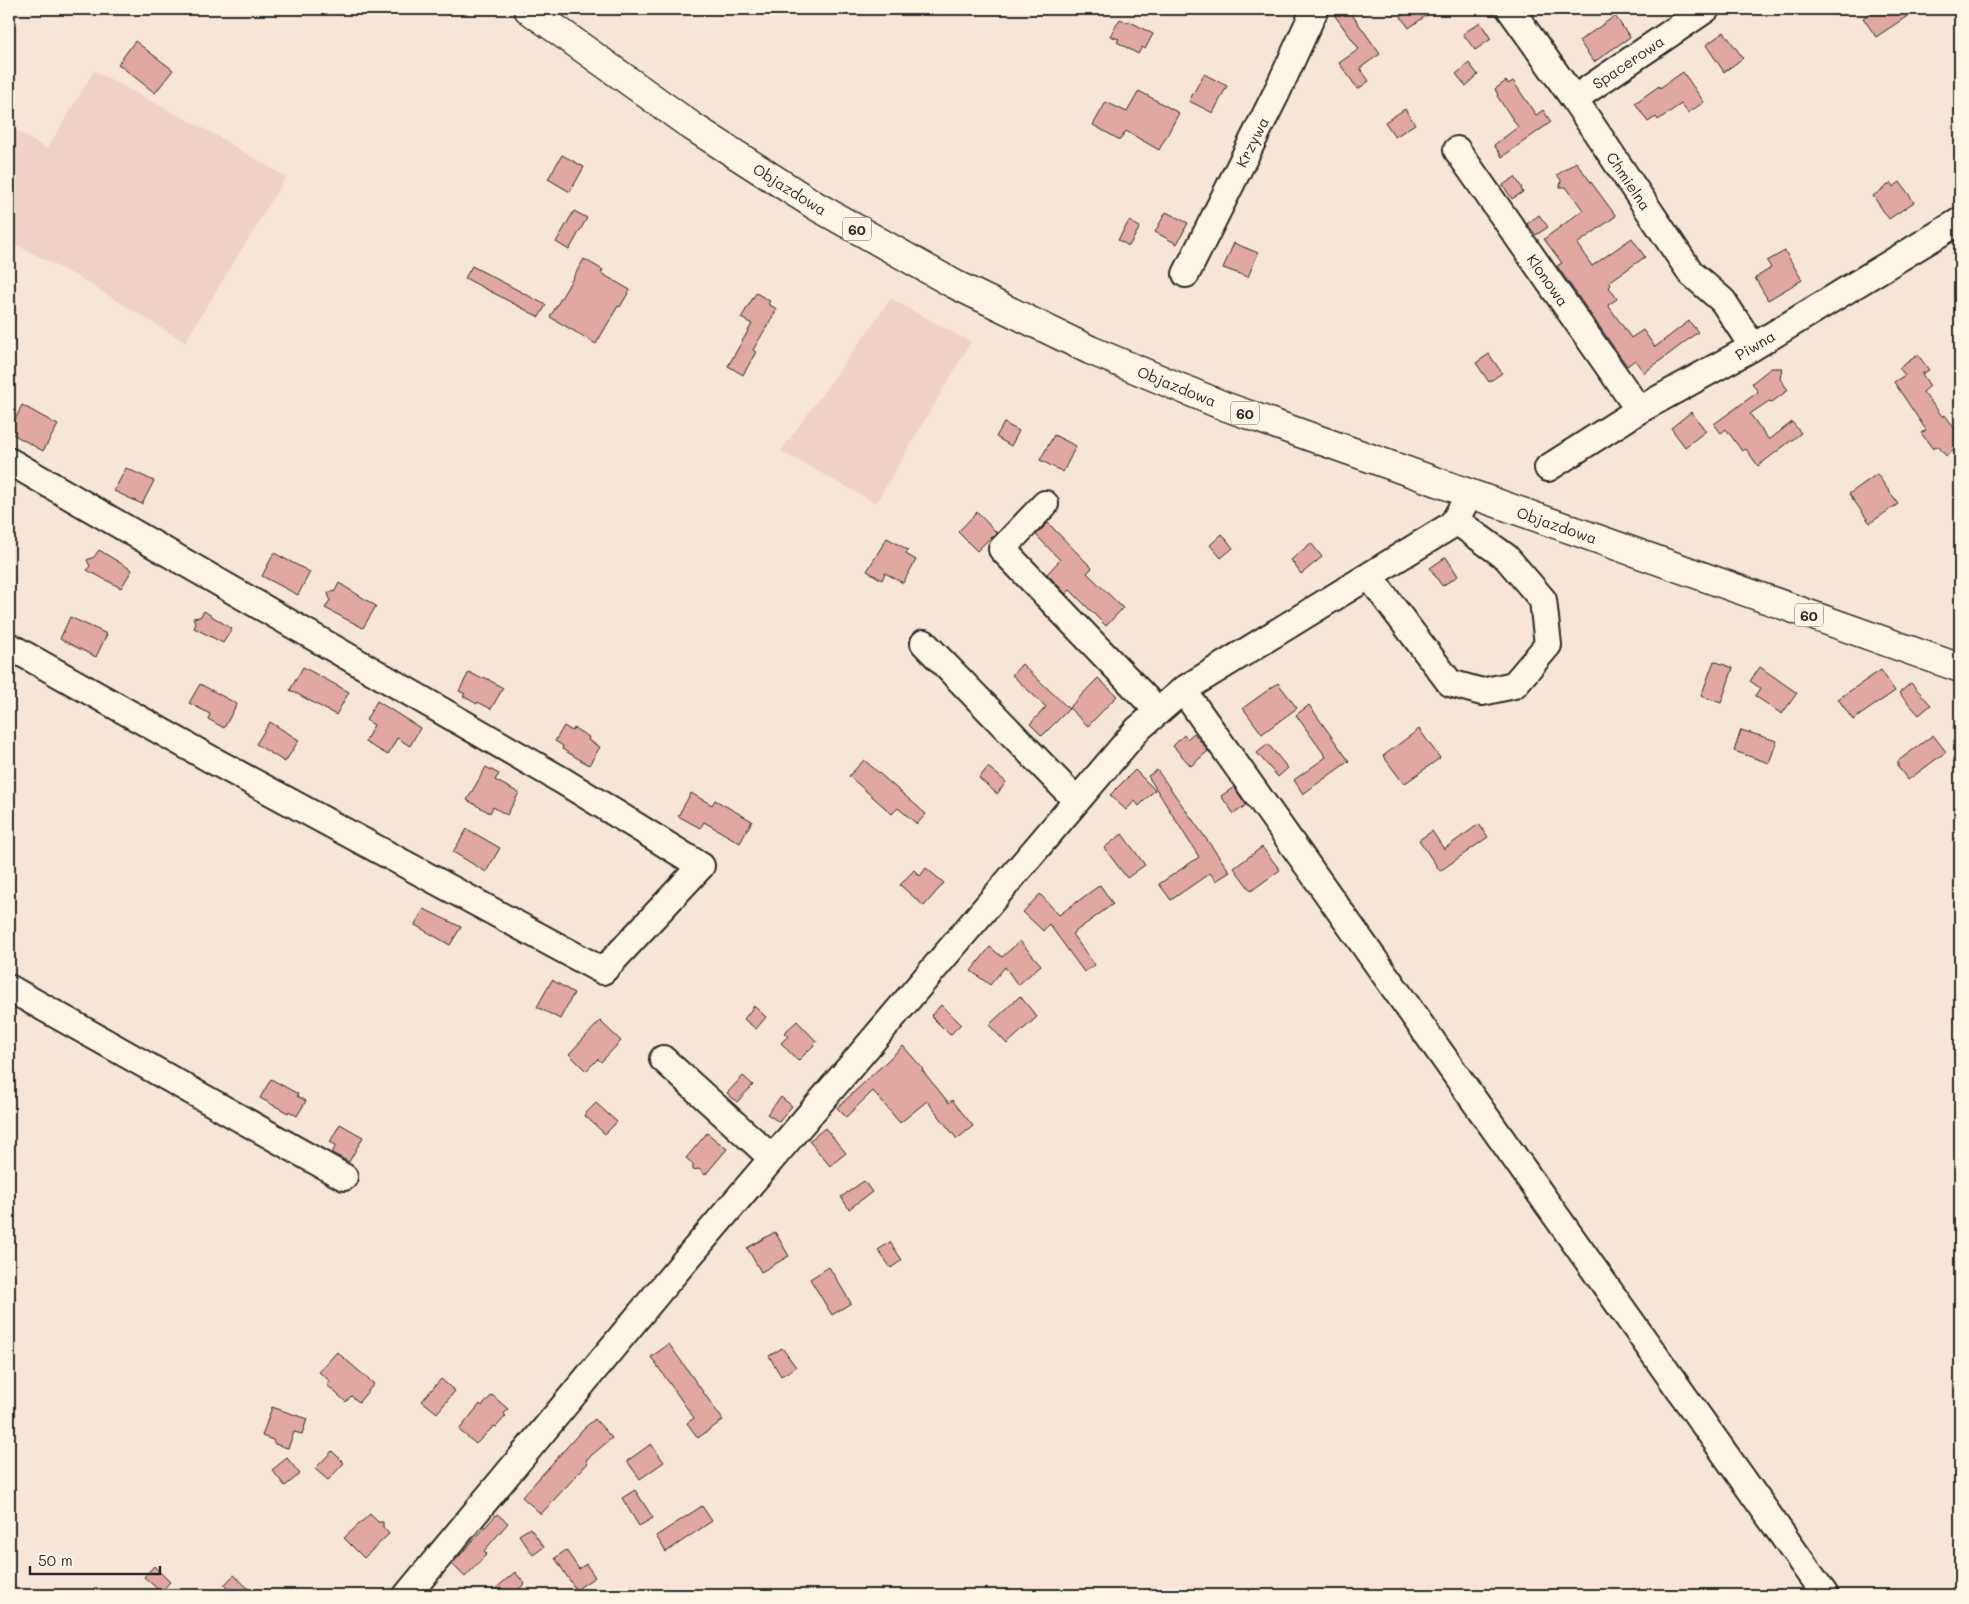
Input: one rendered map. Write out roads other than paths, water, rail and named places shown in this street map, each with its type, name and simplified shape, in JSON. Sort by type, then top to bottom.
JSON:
[{"type":"main road","name":"Objazdowa","points":[[532,11],[693,127],[816,206],[962,288],[1090,350],[1224,406],[1960,668]]},
{"type":"street","name":"Krzywa","points":[[1186,274],[1276,94],[1315,9]]},
{"type":"street","name":"Chmielna","points":[[1510,9],[1574,99],[1691,273],[1723,300],[1753,347]]},
{"type":"street","name":"Spacerowa","points":[[1574,99],[1706,9]]},
{"type":"street","name":"Klonowa","points":[[1457,150],[1639,410]]},
{"type":"street","name":"Piwna","points":[[1548,468],[1639,410],[1753,347],[1960,221]]},
{"type":"street","points":[[9,461],[556,776],[701,866],[603,971],[223,766],[9,646]]},
{"type":"street","points":[[407,1595],[654,1296],[1138,729],[1183,690],[1450,526],[1470,494]]},
{"type":"street","points":[[1045,504],[1002,549],[1158,712]]},
{"type":"street","points":[[1369,576],[1450,683],[1482,692],[1514,685],[1548,645],[1543,600],[1506,557],[1455,520]]},
{"type":"street","points":[[924,643],[1076,800]]},
{"type":"street","points":[[1183,690],[1825,1595]]},
{"type":"street","points":[[9,988],[344,1177]]},
{"type":"street","points":[[663,1059],[772,1158]]}]
